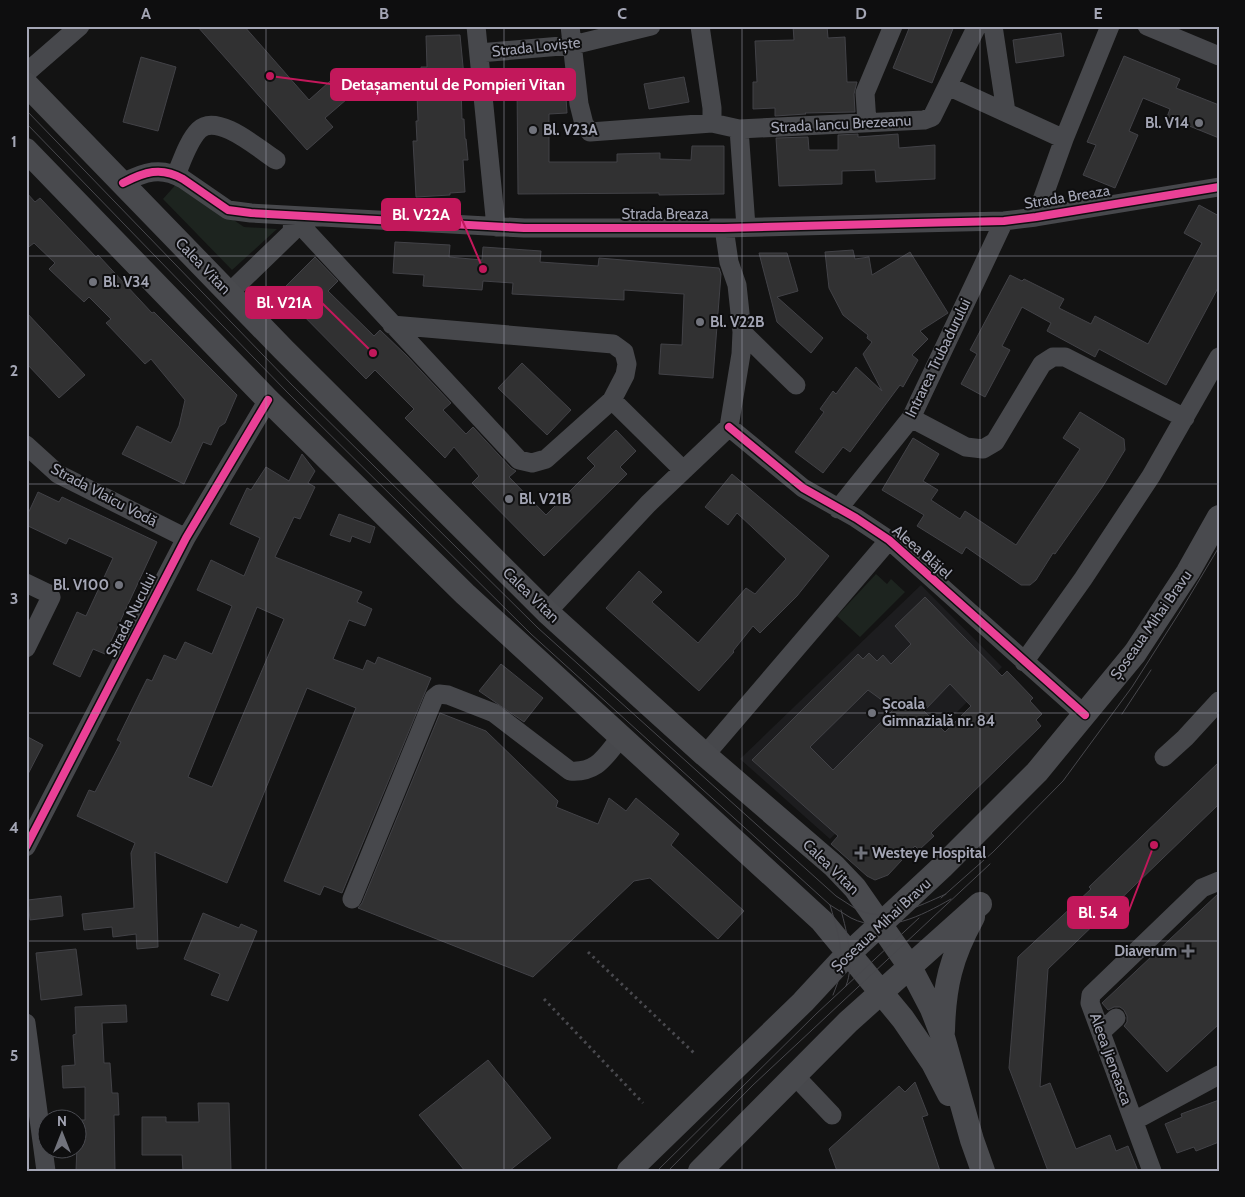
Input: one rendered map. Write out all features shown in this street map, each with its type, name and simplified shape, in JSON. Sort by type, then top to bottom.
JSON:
[{"type":"main road","name":"Calea Vitan","points":[[26,84],[283,349],[547,612],[705,755],[834,866],[858,892],[910,966],[932,1009],[943,1037],[972,1140],[983,1171]]},
{"type":"main road","name":"Calea Vitan","points":[[26,150],[268,400],[465,594],[809,908],[850,953],[903,1019],[933,1063],[972,1140]]},
{"type":"main road","name":"Șoseaua Mihai Bravu","points":[[629,1171],[1037,772],[1135,653],[1188,572],[1219,517]]},
{"type":"main road","points":[[700,1171],[848,1022],[980,904],[954,956],[948,977],[943,1037]]},
{"type":"street","points":[[26,73],[80,26]]},
{"type":"street","points":[[476,26],[496,227]]},
{"type":"street","points":[[570,26],[579,104],[584,124],[590,132],[598,133],[712,123],[738,129],[746,227]]},
{"type":"street","name":"Strada Loviște","points":[[479,53],[573,46],[652,26]]},
{"type":"street","points":[[700,26],[711,100],[712,123]]},
{"type":"street","points":[[867,123],[865,93],[893,26]]},
{"type":"street","name":"Strada Iancu Brezeanu","points":[[738,129],[924,120],[932,117],[977,26]]},
{"type":"street","points":[[993,26],[1006,112]]},
{"type":"street","points":[[1036,217],[1064,139],[1110,26]]},
{"type":"street","points":[[1147,26],[1219,56]]},
{"type":"street","points":[[948,86],[1064,139]]},
{"type":"street","points":[[176,175],[198,130],[206,125],[218,125],[233,132],[276,160]]},
{"type":"street","name":"Strada Breaza","points":[[123,183],[140,174],[165,172],[176,175],[228,210],[293,217],[496,227],[724,228],[1004,220],[1036,217],[1219,187]]},
{"type":"street","points":[[229,293],[292,232],[293,217]]},
{"type":"street","points":[[293,217],[392,326],[519,460],[532,463],[546,459],[612,400],[625,375],[627,364],[624,352],[613,344],[392,326]]},
{"type":"street","name":"Intrarea Trubadurului","points":[[838,509],[911,418],[1004,220]]},
{"type":"street","points":[[547,612],[623,530],[729,427],[741,354],[742,332],[737,285],[729,262],[724,228]]},
{"type":"street","points":[[742,332],[796,385]]},
{"type":"street","points":[[1024,662],[1116,530],[1151,476],[1219,356]]},
{"type":"street","points":[[911,418],[966,447],[983,449],[995,442],[1042,364],[1053,358],[1065,358],[1185,418]]},
{"type":"street","name":"Strada Nucului","points":[[26,847],[186,538],[268,400]]},
{"type":"street","points":[[612,400],[683,470]]},
{"type":"street","name":"Aleea Blăjel","points":[[729,427],[803,488],[856,518],[889,540],[1085,715]]},
{"type":"street","name":"Strada Vlaicu Vodă","points":[[27,447],[58,474],[186,538]]},
{"type":"street","name":"Aleea Blăjel","points":[[705,755],[889,540]]},
{"type":"street","points":[[26,583],[49,594],[51,597],[26,648]]},
{"type":"street","points":[[352,898],[434,698],[439,694],[448,695],[494,713],[570,771],[582,772],[597,765],[621,736]]},
{"type":"street","points":[[1164,757],[1185,738],[1219,701]]},
{"type":"street","name":"Aleea Jieneasca","points":[[1152,1171],[1090,1002],[1094,991],[1202,888],[1218,882]]},
{"type":"street","points":[[1101,1032],[1116,1018]]},
{"type":"street","points":[[26,1023],[46,1171]]},
{"type":"street","points":[[1134,1120],[1219,1075]]},
{"type":"street","points":[[795,1076],[832,1115]]},
{"type":"path","points":[[588,952],[694,1054]]},
{"type":"path","points":[[544,1000],[643,1104]]},
{"type":"shaded area","points":[[179,181],[189,190],[244,227],[277,229],[232,270],[163,199]]},
{"type":"shaded area","points":[[876,574],[887,584],[891,579],[905,592],[860,637],[837,616]]},
{"type":"shaded area","name":"Școala Gimnazială nr. 84","points":[[921,585],[1002,667],[830,839],[740,759]]},
{"type":"building","points":[[197,26],[244,26],[309,100],[338,74],[354,93],[325,118],[333,127],[307,150]]},
{"type":"building","points":[[793,26],[827,26],[828,38],[845,37],[847,82],[857,82],[854,94],[855,112],[775,116],[775,108],[753,109],[753,82],[757,82],[755,41],[794,40]]},
{"type":"building","points":[[910,26],[954,26],[932,83],[893,68]]},
{"type":"building","points":[[1061,33],[1064,56],[1016,63],[1013,40]]},
{"type":"building","points":[[460,35],[465,87],[461,87],[462,119],[464,119],[468,160],[463,160],[465,192],[416,197],[413,141],[417,141],[417,94],[423,94],[421,67],[427,67],[426,36]]},
{"type":"building","name":"Bl. V14","points":[[1124,56],[1180,79],[1176,88],[1219,105],[1219,138],[1167,117],[1170,109],[1143,98],[1129,131],[1138,135],[1115,188],[1083,175],[1096,145],[1087,142]]},
{"type":"building","points":[[141,57],[176,67],[158,131],[123,122]]},
{"type":"building","points":[[684,77],[689,102],[649,109],[644,84]]},
{"type":"building","name":"Bl. V23A","points":[[565,82],[567,113],[549,114],[549,162],[617,162],[617,154],[660,153],[660,159],[691,160],[692,146],[724,146],[724,194],[518,194],[517,83]]},
{"type":"building","points":[[858,134],[858,137],[898,134],[899,148],[935,145],[935,179],[876,182],[875,170],[842,171],[842,184],[779,186],[776,138],[808,137],[809,150],[838,150],[838,135]]},
{"type":"building","points":[[26,192],[35,202],[40,198],[96,257],[98,255],[152,313],[154,312],[237,395],[225,423],[219,427],[211,445],[203,442],[184,484],[122,454],[137,426],[171,443],[179,426],[185,400],[151,359],[145,364],[106,323],[111,319],[89,297],[84,302],[49,269],[55,263],[34,243],[26,249]]},
{"type":"building","points":[[1199,205],[1219,216],[1219,286],[1166,385],[1099,349],[1095,357],[1047,331],[1051,323],[1022,307],[1002,346],[1010,350],[985,397],[961,384],[977,354],[970,350],[1010,275],[1022,281],[1024,279],[1064,299],[1059,308],[1091,324],[1095,316],[1148,344],[1202,243],[1184,233]]},
{"type":"building","points":[[395,242],[450,245],[449,257],[482,260],[483,247],[541,251],[540,262],[598,266],[599,258],[719,268],[721,274],[713,378],[659,374],[661,344],[682,345],[684,294],[624,290],[624,300],[512,294],[513,283],[483,281],[482,290],[423,286],[424,275],[393,273]]},
{"type":"building","points":[[853,250],[855,259],[869,257],[872,275],[910,252],[948,313],[920,331],[928,339],[912,355],[918,360],[903,387],[900,385],[850,452],[843,447],[823,473],[795,452],[824,412],[820,409],[833,391],[836,394],[856,367],[882,391],[863,354],[872,342],[867,338],[868,335],[843,315],[829,288],[825,252]]},
{"type":"building","points":[[759,253],[787,253],[798,291],[777,297],[823,338],[811,353],[777,322]]},
{"type":"building","points":[[315,257],[338,281],[328,291],[374,336],[380,330],[406,355],[451,403],[443,410],[466,434],[473,427],[516,471],[509,477],[546,515],[595,466],[587,458],[616,430],[636,451],[620,467],[627,474],[544,556],[472,483],[479,476],[454,447],[445,458],[405,418],[414,409],[375,370],[366,379],[280,292]]},
{"type":"building","points":[[26,312],[85,375],[59,398],[26,363]]},
{"type":"building","points":[[522,363],[571,410],[547,435],[498,388]]},
{"type":"building","points":[[1080,412],[1124,439],[1125,450],[1103,486],[1055,554],[1053,553],[1036,580],[1030,585],[1021,585],[966,547],[962,554],[917,526],[924,515],[882,490],[913,438],[939,454],[923,481],[938,490],[931,500],[960,519],[965,511],[1016,545],[1080,449],[1063,438]]},
{"type":"building","points":[[302,454],[315,471],[308,483],[315,487],[300,519],[294,517],[275,557],[362,592],[357,602],[372,609],[365,626],[349,620],[333,659],[363,670],[367,660],[375,664],[378,657],[431,678],[342,893],[324,886],[320,895],[284,881],[356,708],[307,688],[227,883],[155,852],[158,947],[137,949],[136,934],[113,937],[112,927],[84,930],[82,914],[134,908],[131,853],[135,843],[77,816],[89,790],[95,792],[121,742],[117,740],[147,679],[152,681],[164,655],[176,660],[185,642],[212,654],[232,606],[197,590],[211,560],[244,576],[260,538],[230,524],[247,488],[251,490],[266,467],[289,481]],"holes":[[[257,607],[284,619],[212,787],[188,777]]]},
{"type":"building","points":[[732,474],[829,556],[797,596],[760,633],[753,626],[734,652],[699,691],[606,608],[639,571],[662,592],[652,602],[698,643],[746,588],[755,594],[786,559],[737,513],[728,525],[705,507]]},
{"type":"building","name":"Bl. V100","points":[[38,492],[59,502],[62,497],[157,542],[105,654],[93,649],[80,677],[53,664],[77,612],[86,616],[113,558],[69,538],[66,544],[26,525],[26,518]]},
{"type":"building","points":[[339,514],[375,527],[370,543],[352,536],[350,542],[330,535]]},
{"type":"building","points":[[925,597],[1002,676],[1007,671],[1033,698],[1030,701],[1042,714],[1036,720],[1041,726],[931,833],[934,836],[919,850],[915,846],[888,875],[875,880],[867,876],[831,844],[838,836],[752,760],[858,654],[863,659],[869,653],[877,661],[883,655],[891,664],[911,644],[895,626]],"holes":[[[950,684],[971,706],[945,732],[924,711]],[[868,690],[894,709],[833,770],[810,747]]]},
{"type":"building","points":[[501,664],[543,698],[524,722],[479,691]]},
{"type":"building","points":[[440,713],[486,731],[558,801],[556,807],[598,824],[609,798],[626,811],[636,798],[679,834],[671,845],[744,911],[718,939],[650,878],[634,881],[533,977],[358,908],[362,903]]},
{"type":"building","points":[[26,736],[43,745],[26,778]]},
{"type":"building","points":[[1219,762],[1219,804],[1048,969],[1040,1087],[1050,1083],[1076,1149],[1110,1135],[1116,1151],[1128,1146],[1138,1171],[1048,1171],[1009,1068],[1018,957],[1091,889],[1089,887]]},
{"type":"building","name":"Diaverum","points":[[1219,893],[1219,1024],[1167,1072],[1124,1026],[1127,1022],[1127,1016],[1124,1010],[1120,1007],[1114,1007],[1108,1010],[1102,1003]]},
{"type":"building","points":[[61,896],[63,916],[30,920],[28,900]]},
{"type":"building","points":[[203,913],[239,928],[241,924],[257,931],[228,1001],[211,995],[220,974],[184,959]]},
{"type":"building","points":[[76,949],[82,995],[41,1000],[36,953]]},
{"type":"building","points":[[126,1005],[127,1022],[102,1023],[104,1063],[110,1063],[112,1093],[118,1093],[119,1115],[114,1115],[115,1171],[76,1171],[76,1160],[88,1160],[88,1110],[85,1110],[85,1087],[63,1088],[62,1066],[75,1065],[73,1035],[76,1034],[75,1007]]},
{"type":"building","points":[[488,1060],[551,1138],[509,1171],[465,1171],[419,1115]]},
{"type":"building","points":[[915,1082],[928,1115],[922,1117],[940,1171],[837,1171],[829,1149],[899,1086],[905,1092]]},
{"type":"building","points":[[1219,1100],[1219,1142],[1196,1151],[1194,1147],[1177,1153],[1165,1124],[1182,1117],[1181,1114]]},
{"type":"building","points":[[198,1103],[229,1103],[231,1171],[183,1171],[182,1155],[142,1155],[142,1117],[166,1117],[166,1122],[199,1122]]},
{"type":"tram line","points":[[26,110],[292,385],[538,628],[836,896],[856,909],[879,915],[902,912],[946,894]]},
{"type":"tram line","points":[[26,123],[287,392],[531,634],[830,905],[851,918],[877,925],[890,924],[915,917],[951,899]]},
{"type":"tram line","points":[[941,898],[993,852],[1063,781],[1132,687],[1219,547]]},
{"type":"tram line","points":[[1122,714],[1151,670]]},
{"type":"tram line","points":[[668,1171],[753,1085],[990,864]]},
{"type":"tram line","points":[[830,905],[841,953],[840,975],[833,995]]},
{"type":"tram line","points":[[841,910],[848,938],[850,958],[849,977],[846,986]]},
{"type":"tram line","points":[[657,1171],[816,1014],[919,918]]},
{"type":"cycle path","points":[[123,183],[145,173],[167,173],[183,179],[228,210],[251,213],[524,228],[724,228],[1004,221],[1219,187]]},
{"type":"cycle path","points":[[26,847],[186,538],[268,400]]},
{"type":"cycle path","points":[[729,427],[803,488],[856,518],[889,540],[1085,715]]},
{"type":"place","name":"Detașamentul de Pompieri Vitan","points":[[270,76]]},
{"type":"place","name":"Bl. V14","points":[[1199,123]]},
{"type":"place","name":"Bl. V23A","points":[[533,130]]},
{"type":"place","name":"Bl. V22A","points":[[483,269]]},
{"type":"place","name":"Bl. V34","points":[[93,282]]},
{"type":"place","name":"Bl. V22B","points":[[700,322]]},
{"type":"place","name":"Bl. V21A","points":[[373,353]]},
{"type":"place","name":"Bl. V21B","points":[[509,499]]},
{"type":"place","name":"Bl. V100","points":[[119,585]]},
{"type":"place","name":"Școala Gimnazială nr. 84","points":[[872,713]]},
{"type":"place","name":"Bl. 54","points":[[1154,845]]},
{"type":"place","name":"Westeye Hospital","points":[[861,853]]},
{"type":"place","name":"Diaverum","points":[[1188,951]]}]
